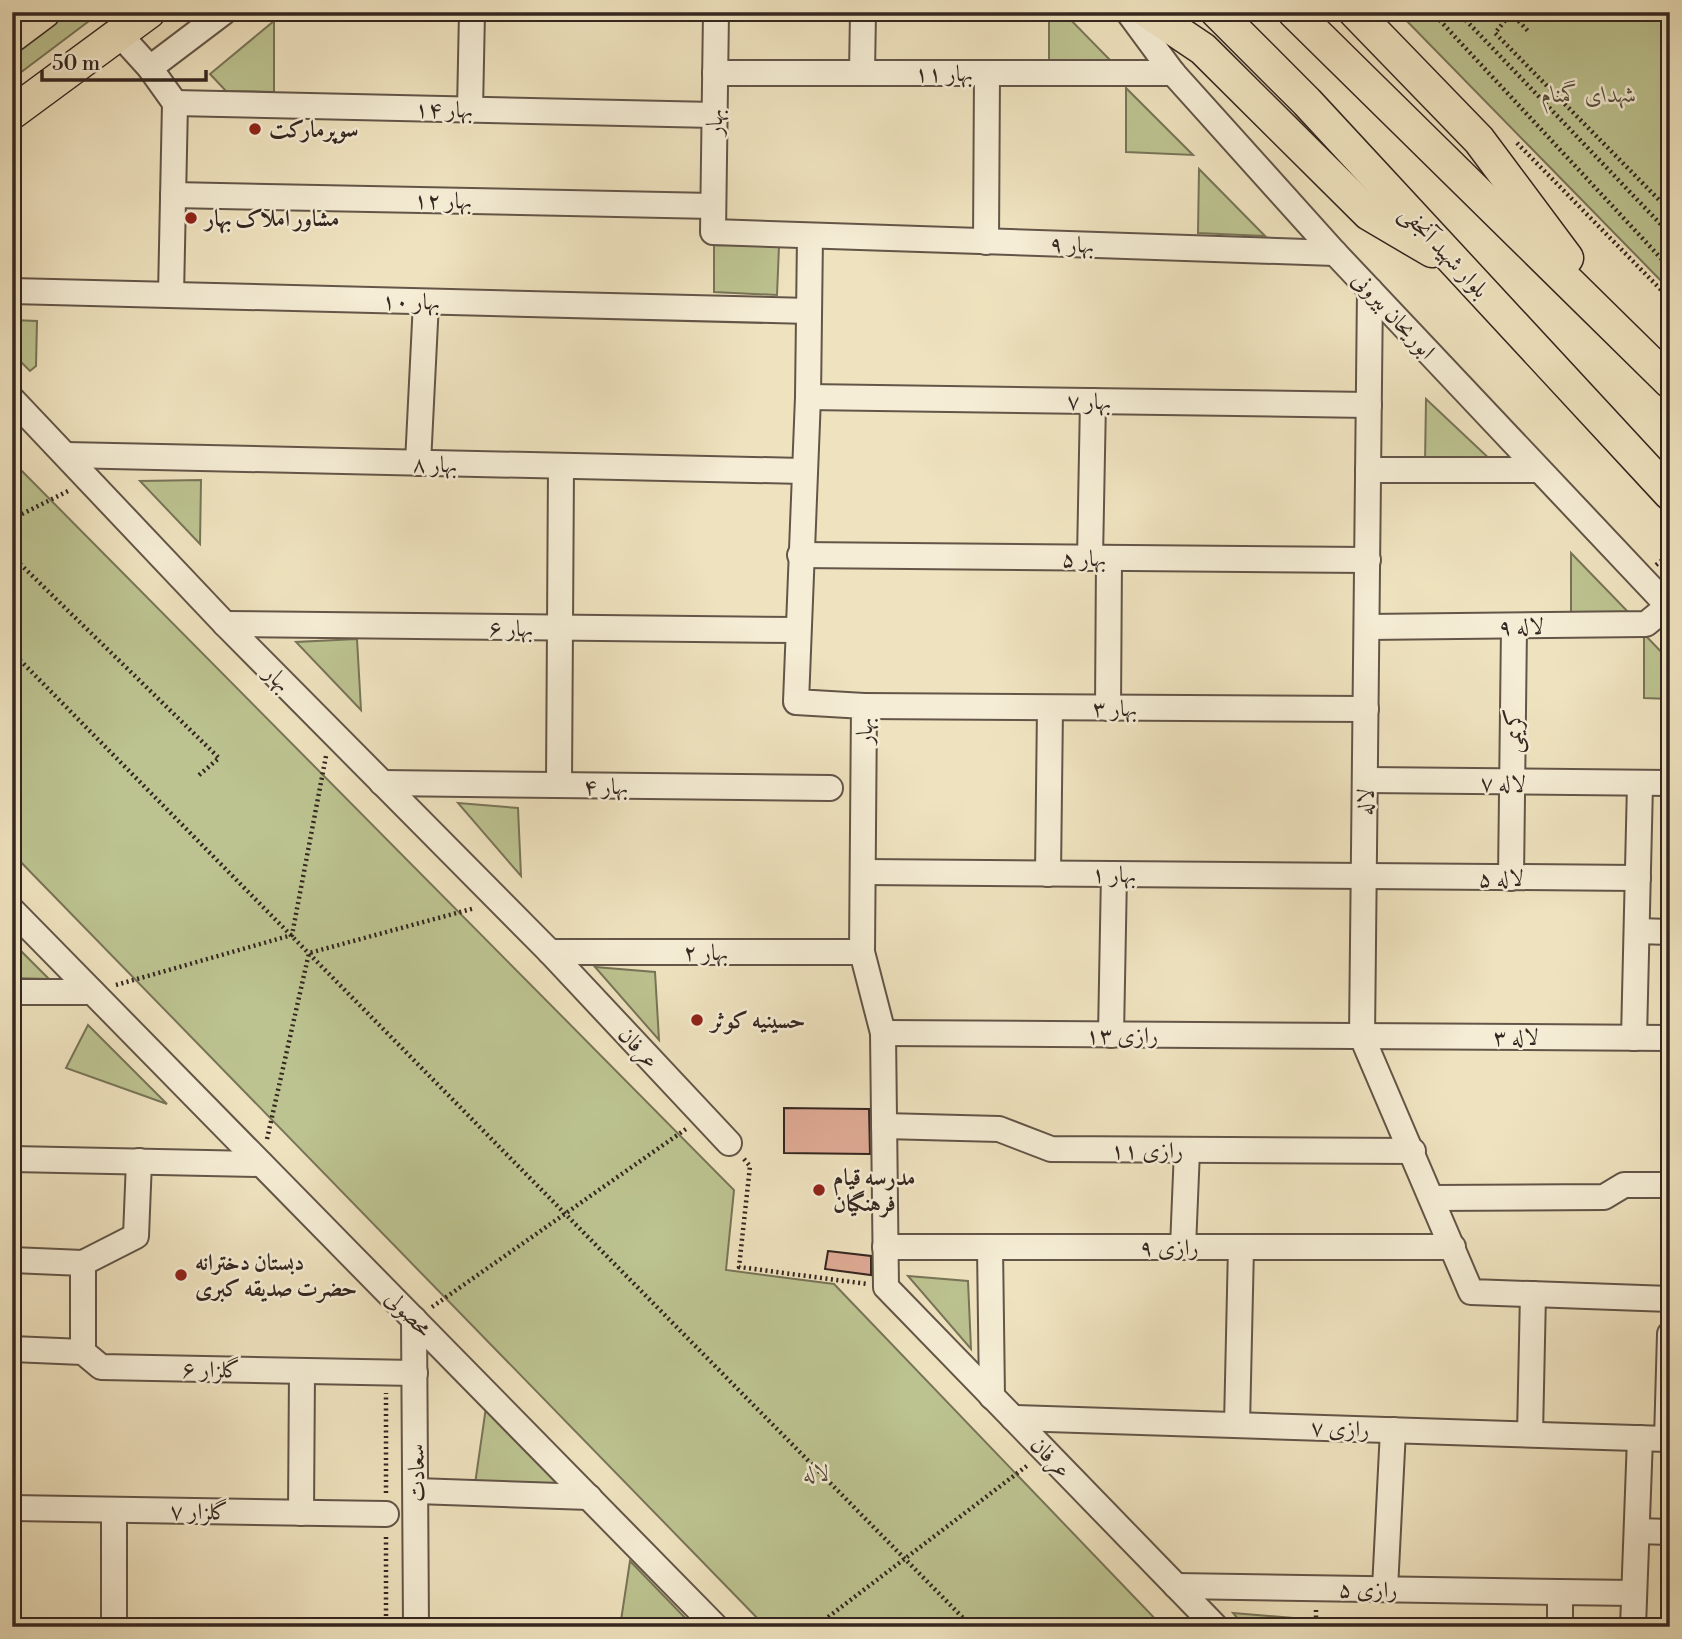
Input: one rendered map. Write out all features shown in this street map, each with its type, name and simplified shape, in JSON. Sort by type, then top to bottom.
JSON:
[{"type":"main road","points":[[12,36],[44,12]]},
{"type":"main road","points":[[12,113],[149,12]]},
{"type":"main road","points":[[1148,12],[1203,49],[1369,214],[1463,270]]},
{"type":"main road","name":"بلوار شهید آنجفی","points":[[1217,12],[1307,102],[1670,494]]},
{"type":"main road","points":[[1294,12],[1670,382]]},
{"type":"main road","points":[[1354,12],[1479,140],[1631,343]]},
{"type":"street","points":[[150,68],[224,12]]},
{"type":"street","points":[[470,110],[472,12]]},
{"type":"street","name":"بهار","points":[[713,232],[716,12]]},
{"type":"street","points":[[862,73],[863,12]]},
{"type":"street","name":"ابوریحان بیرونی","points":[[1128,12],[1173,73],[1335,253],[1669,607]]},
{"type":"street","points":[[120,35],[150,68],[174,103],[171,295]]},
{"type":"street","name":"بهار ۱۱","points":[[715,73],[1173,73]]},
{"type":"street","points":[[986,242],[987,73]]},
{"type":"street","name":"بهار ۱۴","points":[[174,103],[714,115]]},
{"type":"street","name":"بهار ۱۲","points":[[173,195],[713,206]]},
{"type":"street","name":"بهار ۹","points":[[713,232],[1335,253]]},
{"type":"street","name":"بهار","points":[[810,236],[808,397],[796,702],[864,706],[862,952],[883,1033],[886,1287]]},
{"type":"street","name":"لاله","points":[[1370,290],[1362,1037],[1471,1292],[1533,1294]]},
{"type":"street","name":"بهار ۱۰","points":[[12,291],[809,311]]},
{"type":"street","points":[[418,463],[426,302]]},
{"type":"street","name":"بهار ۷","points":[[808,397],[1369,405]]},
{"type":"street","name":"بهار","points":[[12,399],[225,624],[550,952]]},
{"type":"street","points":[[1093,401],[1108,708]]},
{"type":"street","name":"بهار ۸","points":[[66,455],[803,471]]},
{"type":"street","points":[[559,785],[561,467]]},
{"type":"street","points":[[1368,470],[1539,470]]},
{"type":"street","name":"بهار ۵","points":[[800,555],[1368,560]]},
{"type":"street","name":"لاله ۹","points":[[1367,627],[1646,624],[1669,607]]},
{"type":"street","name":"بهار ۶","points":[[225,624],[797,630]]},
{"type":"street","name":"کریمی","points":[[1511,878],[1514,627]]},
{"type":"street","name":"بهار ۳","points":[[864,706],[1366,709]]},
{"type":"street","points":[[1048,874],[1051,708]]},
{"type":"street","name":"لاله ۷","points":[[1366,780],[1670,783]]},
{"type":"street","name":"بهار ۴","points":[[382,783],[831,788]]},
{"type":"street","points":[[1634,1038],[1640,784]]},
{"type":"street","name":"بهار ۱","points":[[864,872],[1364,877]]},
{"type":"street","points":[[1111,1035],[1114,874]]},
{"type":"street","name":"لاله ۵","points":[[1364,877],[1638,878]]},
{"type":"street","name":"محصولی","points":[[12,911],[716,1627]]},
{"type":"street","points":[[1637,931],[1670,932]]},
{"type":"street","name":"بهار ۲","points":[[550,952],[862,952]]},
{"type":"street","name":"عرفان","points":[[550,952],[729,1143]]},
{"type":"street","points":[[12,992],[92,992]]},
{"type":"street","name":"رازی ۱۳","points":[[883,1033],[1362,1037]]},
{"type":"street","name":"لاله ۳","points":[[1362,1037],[1670,1038]]},
{"type":"street","name":"رازی ۱۱","points":[[884,1126],[999,1129],[1051,1149],[1413,1151]]},
{"type":"street","points":[[1183,1247],[1187,1150]]},
{"type":"street","points":[[12,1159],[261,1164]]},
{"type":"street","points":[[12,1259],[83,1263],[136,1236],[139,1161]]},
{"type":"street","points":[[1433,1198],[1604,1196],[1624,1185],[1670,1185]]},
{"type":"street","name":"رازی ۹","points":[[885,1247],[1453,1247]]},
{"type":"street","points":[[990,1247],[992,1396]]},
{"type":"street","points":[[1237,1425],[1241,1247]]},
{"type":"street","points":[[83,1263],[83,1352]]},
{"type":"street","name":"عرفان","points":[[886,1287],[1216,1627]]},
{"type":"street","points":[[1530,1434],[1533,1294],[1670,1299]]},
{"type":"street","name":"سعادت","points":[[414,1319],[416,1627]]},
{"type":"street","name":"رازی ۷","points":[[1013,1418],[1667,1439],[1670,1335]]},
{"type":"street","name":"گلزار ۶","points":[[12,1349],[83,1352],[101,1367],[415,1373]]},
{"type":"street","points":[[300,1513],[302,1371]]},
{"type":"street","points":[[1385,1589],[1393,1430]]},
{"type":"street","points":[[1633,1627],[1640,1438]]},
{"type":"street","points":[[416,1491],[589,1497]]},
{"type":"street","name":"گلزار ۷","points":[[12,1508],[386,1514]]},
{"type":"street","points":[[114,1510],[114,1627]]},
{"type":"street","points":[[1637,1531],[1670,1532]]},
{"type":"street","name":"رازی ۵","points":[[1176,1586],[1634,1593]]},
{"type":"street","points":[[1560,1592],[1560,1627]]},
{"type":"path","points":[[1432,12],[1670,268]]},
{"type":"path","points":[[1458,12],[1670,234]]},
{"type":"path","points":[[1529,32],[1511,13],[1495,33],[1670,211]]},
{"type":"path","points":[[1509,135],[1670,299]]},
{"type":"path","points":[[12,519],[89,479]]},
{"type":"path","points":[[12,556],[219,758],[198,776]]},
{"type":"path","points":[[12,652],[972,1627]]},
{"type":"path","points":[[292,935],[331,731]]},
{"type":"path","points":[[309,953],[500,901]]},
{"type":"path","points":[[92,992],[292,935]]},
{"type":"path","points":[[261,1164],[309,953]]},
{"type":"path","points":[[414,1319],[704,1116]]},
{"type":"path","points":[[729,1143],[750,1166],[739,1267],[886,1287]]},
{"type":"path","points":[[815,1627],[1046,1451]]},
{"type":"green space","points":[[54,12],[101,12],[12,79],[12,43]]},
{"type":"green space","points":[[1049,12],[1063,12],[1115,65],[1049,61]]},
{"type":"green space","name":"شهدای گمنام","points":[[1398,12],[1670,12],[1670,290]]},
{"type":"green space","points":[[274,21],[274,92],[226,91],[210,74]]},
{"type":"green space","points":[[1126,88],[1193,155],[1126,152]]},
{"type":"green space","points":[[1199,169],[1265,236],[1198,233]]},
{"type":"green space","points":[[714,245],[779,246],[777,295],[714,292]]},
{"type":"green space","points":[[12,320],[37,321],[36,366],[30,371],[12,353]]},
{"type":"green space","points":[[1426,399],[1494,463],[1425,464]]},
{"type":"green space","name":"لاله","points":[[12,461],[734,1190],[726,1270],[834,1284],[1163,1627],[766,1627],[12,853]]},
{"type":"green space","points":[[201,480],[200,544],[140,481]]},
{"type":"green space","points":[[1571,553],[1633,617],[1571,618]]},
{"type":"green space","points":[[1644,634],[1670,661],[1670,699],[1644,698]]},
{"type":"green space","points":[[357,639],[361,710],[296,642]]},
{"type":"green space","points":[[458,803],[518,808],[521,876]]},
{"type":"green space","points":[[12,942],[49,979],[12,978]]},
{"type":"green space","points":[[595,967],[655,972],[659,1040]]},
{"type":"green space","points":[[88,1025],[167,1104],[66,1068]]},
{"type":"green space","points":[[908,1276],[968,1281],[971,1349]]},
{"type":"green space","points":[[486,1407],[564,1486],[475,1484]]},
{"type":"green space","points":[[630,1561],[694,1627],[620,1627]]},
{"type":"green space","points":[[1233,1613],[1293,1618],[1294,1627],[1245,1627]]},
{"type":"building","points":[[784,1108],[869,1109],[870,1154],[784,1153]]},
{"type":"building","points":[[828,1251],[871,1256],[871,1275],[825,1269]]},
{"type":"place","name":"سوپرمارکت","points":[[255,129]]},
{"type":"place","name":"مشاور املاک بهار","points":[[191,218]]},
{"type":"place","name":"حسینیه کوثر","points":[[697,1020]]},
{"type":"place","name":"مدرسه قیام فرهنگیان","points":[[819,1190]]},
{"type":"place","name":"دبستان دخترانه حضرت صدیقه کبری","points":[[181,1275]]}]
